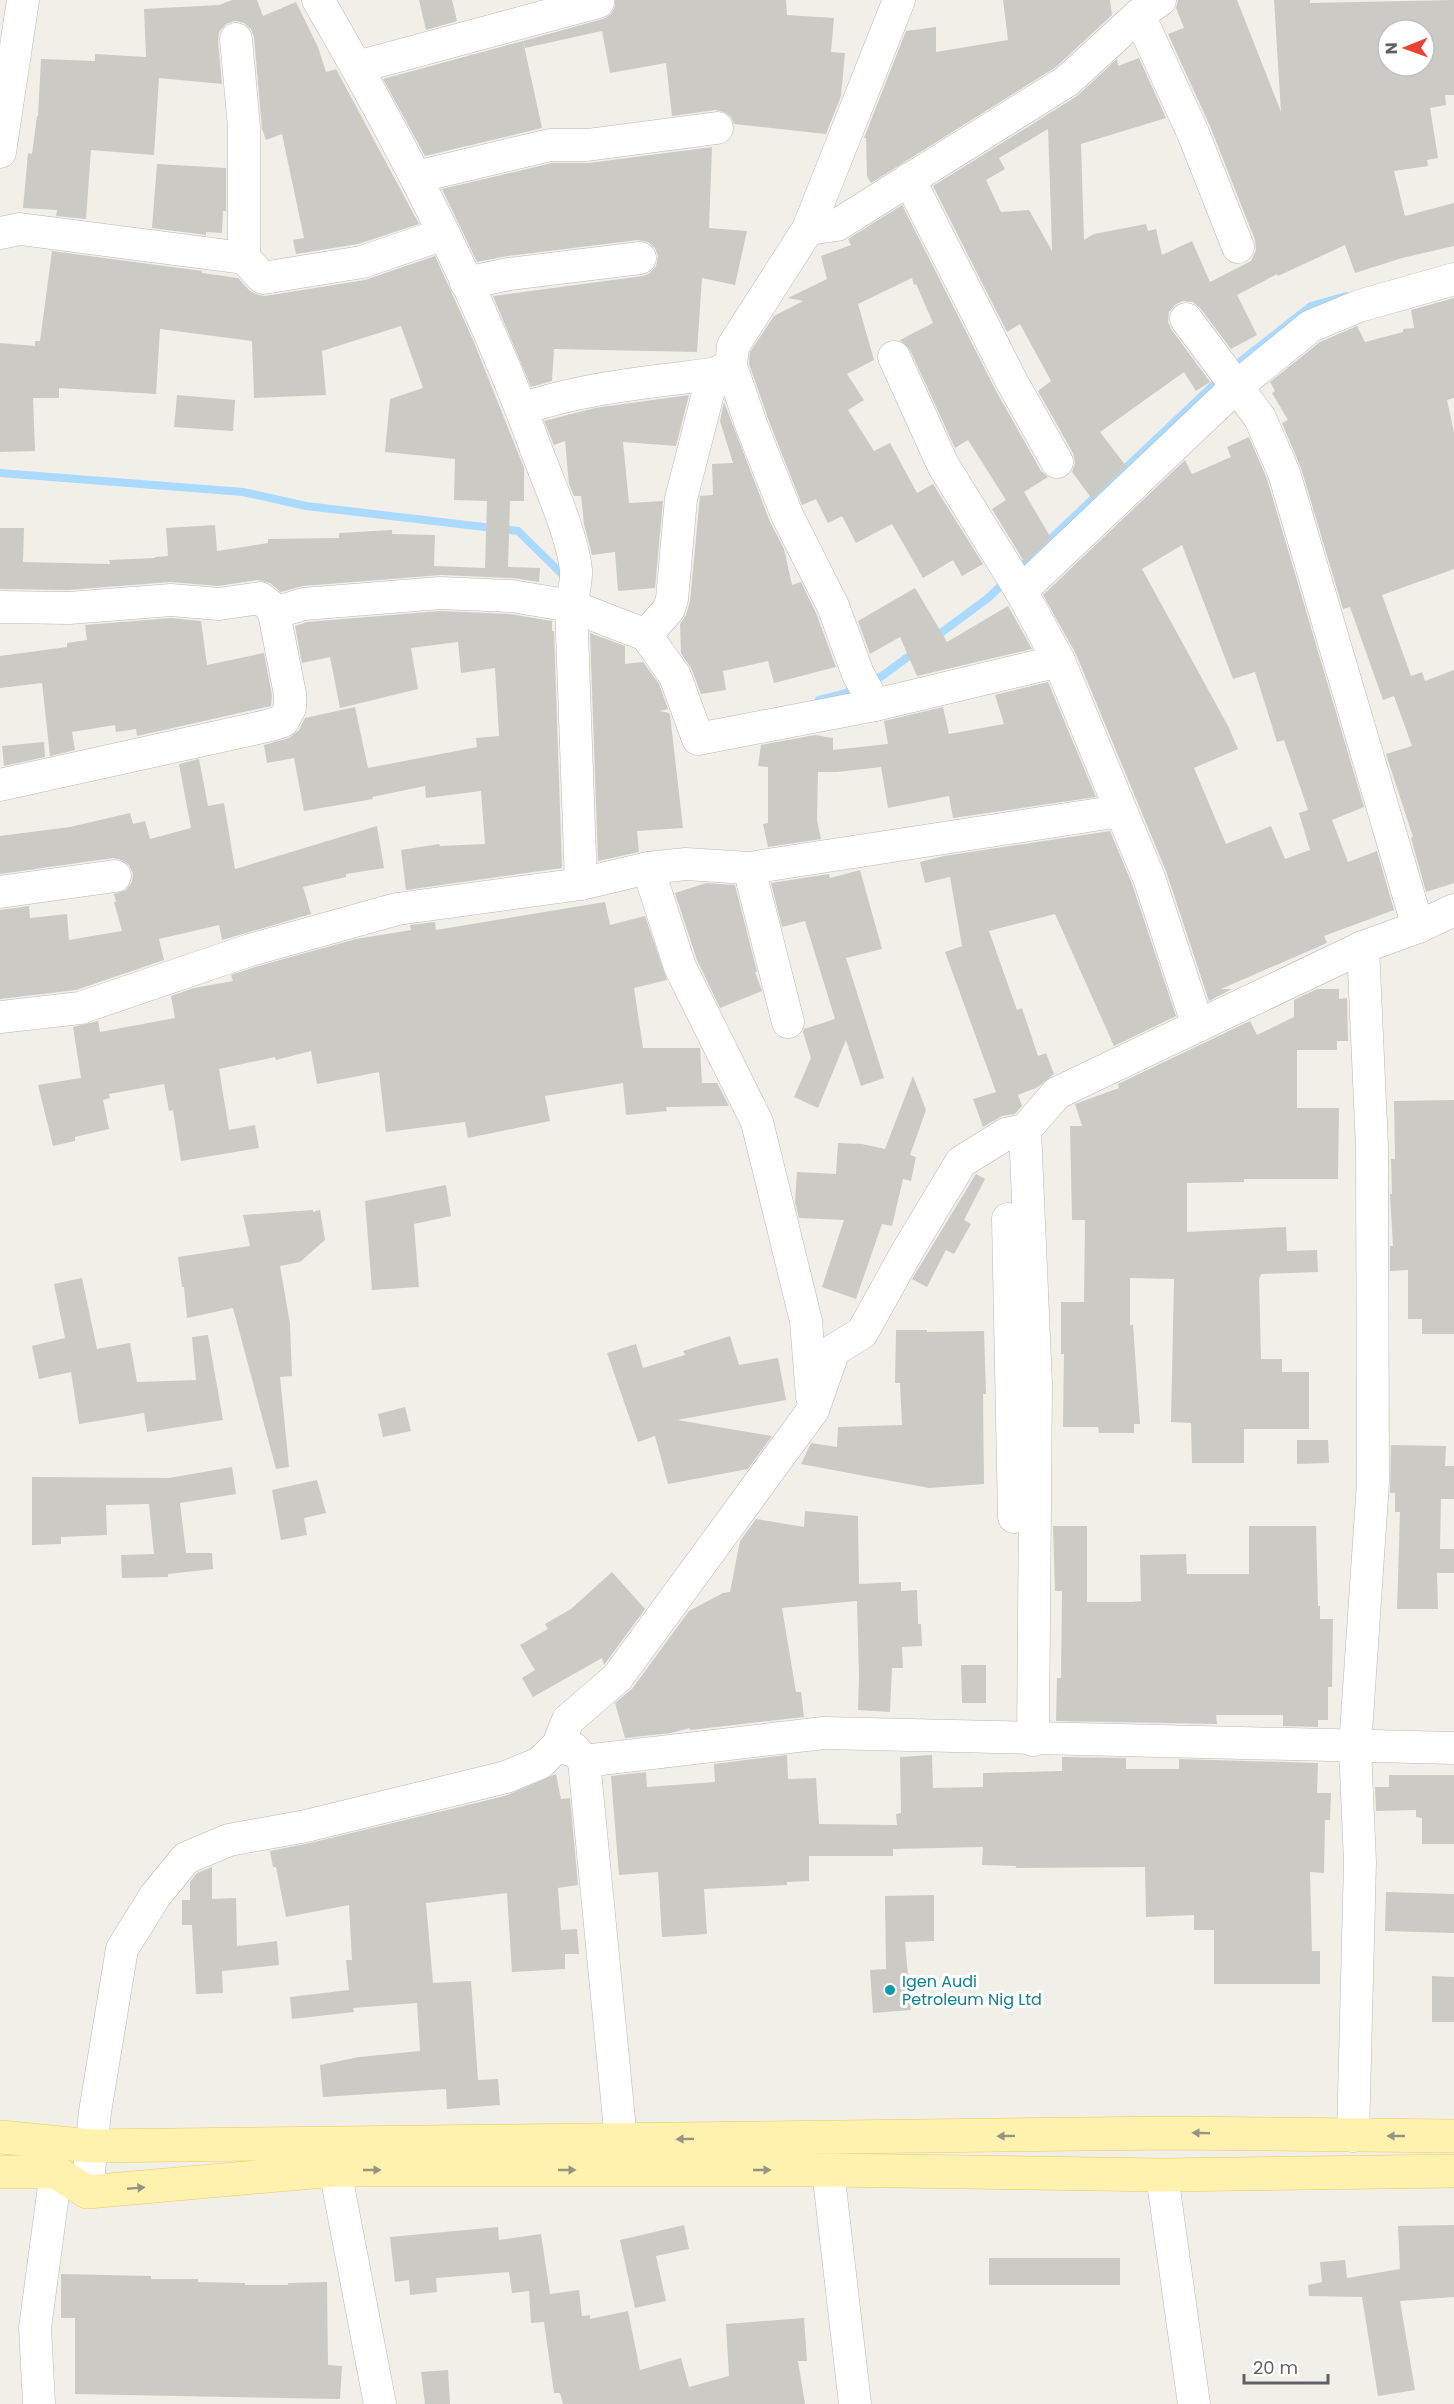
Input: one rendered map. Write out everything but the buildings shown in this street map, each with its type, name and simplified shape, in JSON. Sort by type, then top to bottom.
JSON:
[{"type":"main road","points":[[0,2137],[91,2146],[1171,2133],[1454,2136]]},
{"type":"main road","points":[[0,2172],[56,2172],[87,2192],[335,2170],[828,2170],[1162,2175],[1454,2171]]},
{"type":"street","points":[[0,152],[23,0]]},
{"type":"street","points":[[318,0],[357,67],[444,234],[521,410],[565,528],[576,571],[571,606],[581,884]]},
{"type":"street","points":[[646,635],[669,609],[681,499],[722,370],[733,346],[808,229],[899,0]]},
{"type":"street","points":[[357,67],[597,2]]},
{"type":"street","points":[[808,229],[837,225],[1066,81],[1150,7],[1193,133],[1238,247]]},
{"type":"street","points":[[236,39],[244,127],[244,258]]},
{"type":"street","points":[[416,177],[550,145],[587,145],[717,128]]},
{"type":"street","points":[[909,179],[1012,382],[1057,462]]},
{"type":"street","points":[[0,233],[20,229],[244,258],[263,278],[362,262],[444,234]]},
{"type":"street","points":[[466,283],[509,274],[640,258]]},
{"type":"street","points":[[1013,580],[1236,387],[1311,326],[1359,306],[1454,279]]},
{"type":"street","points":[[1186,319],[1260,418],[1284,473],[1418,927]]},
{"type":"street","points":[[894,357],[943,465],[1059,661],[1149,878],[1198,1026]]},
{"type":"street","points":[[521,410],[551,399],[722,370]]},
{"type":"street","points":[[722,370],[752,427],[787,515],[833,606],[868,691]]},
{"type":"street","points":[[274,613],[304,604],[440,593],[512,596],[571,606],[646,635],[675,676],[698,739],[868,691],[1059,661]]},
{"type":"street","points":[[0,607],[69,608],[171,600],[219,604],[260,598],[274,613],[290,694],[290,708],[283,721],[192,744],[0,785]]},
{"type":"street","points":[[0,1017],[80,1008],[250,950],[397,909],[581,884],[648,868],[686,864],[749,868],[1120,812]]},
{"type":"street","points":[[648,868],[680,967],[757,1122],[806,1321],[813,1410]]},
{"type":"street","points":[[749,868],[788,1022]]},
{"type":"street","points":[[0,892],[115,876]]},
{"type":"street","points":[[87,2192],[91,2146],[122,1949],[155,1896],[186,1858],[229,1840],[306,1826],[506,1777],[540,1763],[558,1745],[568,1720],[618,1678],[813,1410],[834,1350],[862,1333],[961,1162],[1016,1132],[1057,1093],[1363,947],[1418,927],[1454,910]]},
{"type":"street","points":[[1353,2136],[1360,1862],[1355,1748],[1373,1482],[1372,1147],[1363,947]]},
{"type":"street","points":[[1016,1132],[1026,1739]]},
{"type":"street","points":[[584,1761],[824,1733],[1355,1748],[1454,1748]]},
{"type":"street","points":[[550,1755],[574,1749],[584,1761],[621,2140]]},
{"type":"street","points":[[335,2170],[380,2404]]},
{"type":"street","points":[[828,2170],[855,2404]]},
{"type":"street","points":[[39,2404],[35,2328],[56,2172]]},
{"type":"street","points":[[1162,2175],[1194,2404]]},
{"type":"waterway","points":[[1232,368],[1311,306],[1346,296]]},
{"type":"waterway","points":[[934,638],[988,598],[1222,377]]},
{"type":"waterway","points":[[0,473],[243,492],[306,506],[518,531],[567,579]]},
{"type":"waterway","points":[[869,682],[882,676],[916,651]]},
{"type":"waterway","points":[[819,700],[843,694],[858,687]]},
{"type":"place","name":"Igen Audi Petroleum Nig Ltd","points":[[890,1990]]}]
